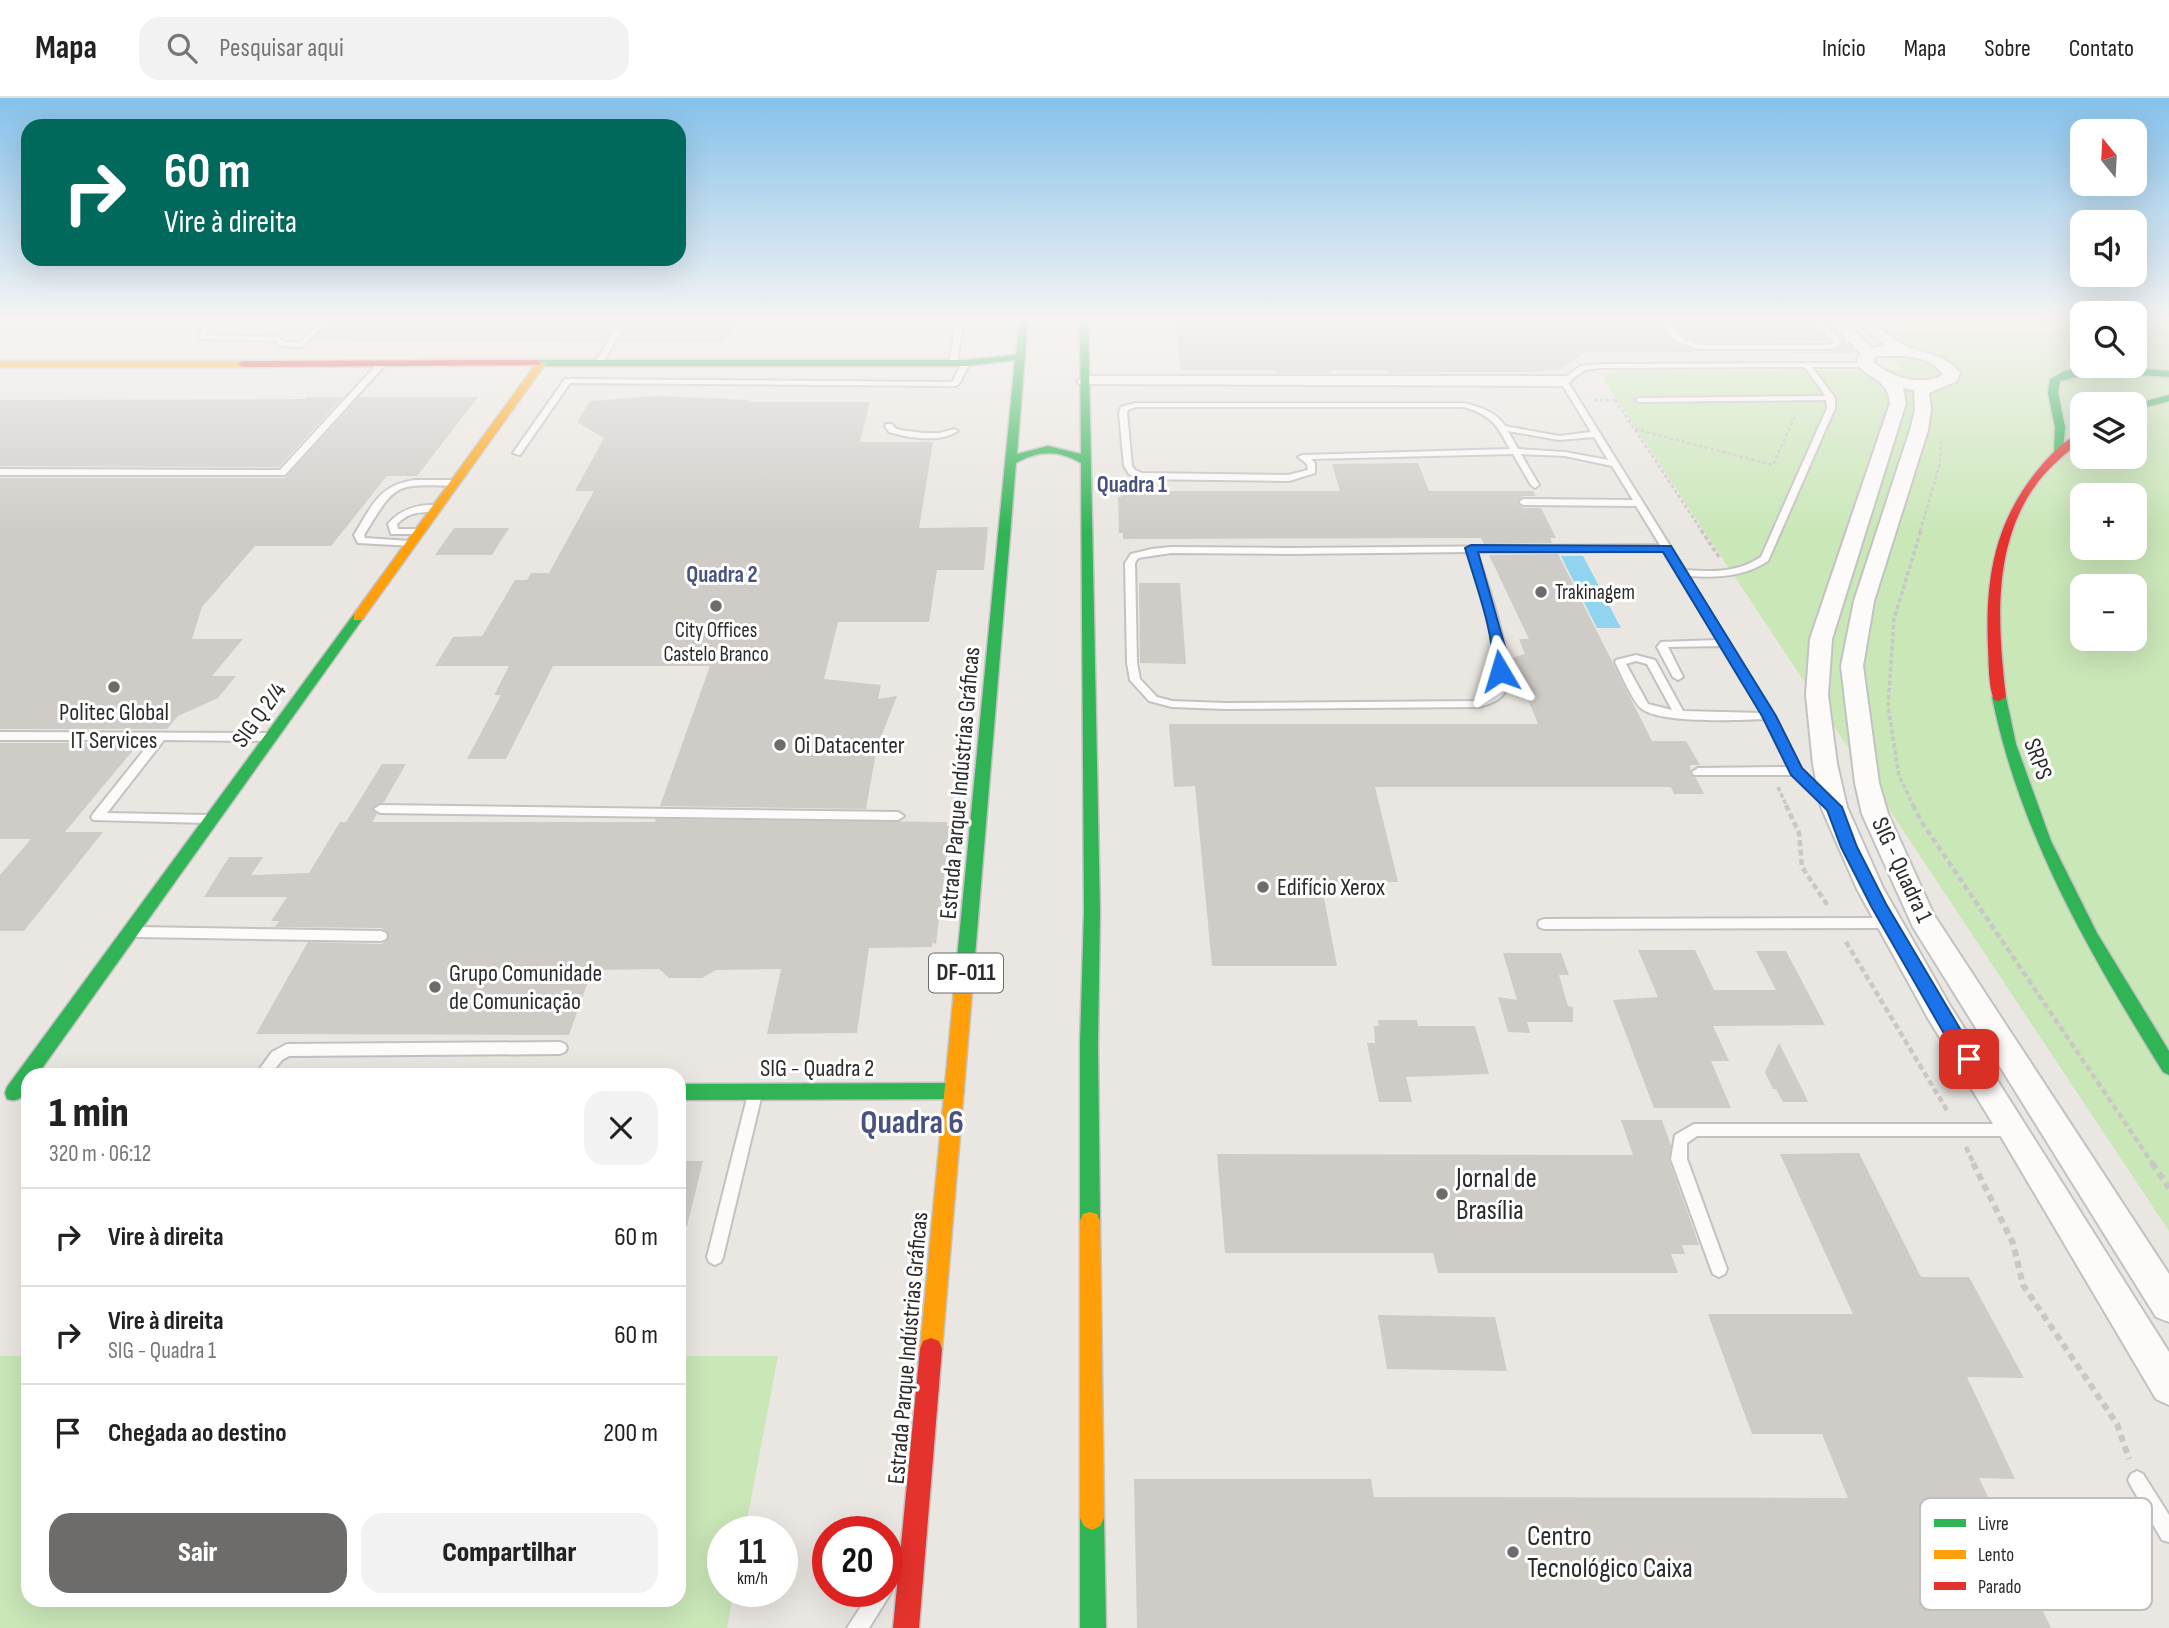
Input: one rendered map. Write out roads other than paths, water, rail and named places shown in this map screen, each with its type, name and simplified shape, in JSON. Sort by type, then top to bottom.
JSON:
[{"type":"main road","name":"SIG Q 2/4","points":[[32,1068],[522,389]]},
{"type":"main road","name":"Estrada Parque Indústrias Gráficas","points":[[906,1628],[1018,389]]},
{"type":"main road","points":[[1085,389],[1092,911],[1089,1044],[1093,1628]]},
{"type":"main road","points":[[2053,389],[2060,427],[2058,451]]},
{"type":"main road","points":[[2053,393],[2070,401]]},
{"type":"main road","points":[[2147,404],[2169,398]]},
{"type":"main road","name":"SRPS","points":[[2070,443],[2058,451],[2028,484],[2010,525],[1997,566],[1992,618],[1995,667],[2005,736],[2042,835],[2094,943],[2169,1067]]},
{"type":"main road","points":[[1011,462],[1025,451],[1051,447],[1074,452],[1086,462]]},
{"type":"main road","name":"SIG - Quadra 2","points":[[686,1092],[955,1091]]},
{"type":"street","points":[[1141,389],[1165,394],[1570,392]]},
{"type":"street","name":"SIG - Quadra 1","points":[[1896,389],[1898,403],[1829,608],[1818,663],[1819,709],[1834,807],[1849,847],[1888,923],[1939,1012],[2169,1386]]},
{"type":"street","name":"SIG - Quadra 1","points":[[1924,389],[1921,391],[1923,410],[1919,430],[1864,601],[1852,666],[1867,783],[1893,858],[1923,920],[2169,1306]]},
{"type":"lane","points":[[0,472],[282,473],[359,389]]},
{"type":"lane","points":[[517,453],[562,389]]},
{"type":"lane","points":[[1682,573],[1732,574],[1752,569],[1765,559],[1831,408],[1831,398],[1824,389]]},
{"type":"lane","name":"SIG - Quadra 1","points":[[1570,392],[1769,716],[1796,771],[1834,807]]},
{"type":"lane","points":[[1639,400],[1831,398]]},
{"type":"lane","points":[[1535,485],[1515,451],[1502,428],[1491,415],[1471,407],[1135,405],[1124,409],[1123,413],[1128,466],[1140,476],[1289,478],[1312,471],[1311,463],[1302,457],[1515,451],[1565,454],[1615,464]]},
{"type":"lane","points":[[889,426],[892,430],[903,432],[941,435],[954,431]]},
{"type":"lane","points":[[1502,428],[1559,438],[1596,434]]},
{"type":"lane","points":[[414,538],[361,541],[359,535],[393,485],[404,482],[455,482]]},
{"type":"lane","points":[[1523,502],[1639,503]]},
{"type":"lane","points":[[414,538],[394,532],[392,524],[401,514],[414,509],[437,508]]},
{"type":"lane","points":[[1471,548],[1500,654],[1501,689],[1493,699],[1479,704],[1172,704],[1153,699],[1135,680],[1128,584],[1130,563],[1134,556],[1163,550],[1471,548],[1667,548]]},
{"type":"lane","points":[[1678,677],[1662,647],[1665,644],[1724,643]]},
{"type":"lane","points":[[1679,713],[1651,662],[1636,658],[1620,662],[1644,706],[1657,712],[1679,713],[1769,716]]},
{"type":"lane","points":[[0,736],[272,737]]},
{"type":"lane","points":[[161,736],[97,817],[212,818]]},
{"type":"lane","points":[[1698,772],[1796,771]]},
{"type":"lane","points":[[380,809],[898,816]]},
{"type":"lane","points":[[1544,925],[1888,923]]},
{"type":"lane","points":[[130,932],[381,936]]},
{"type":"lane","points":[[267,1068],[276,1056],[287,1050],[560,1048]]},
{"type":"lane","points":[[715,1257],[755,1091]]},
{"type":"lane","points":[[1719,1269],[1679,1158],[1680,1140],[1694,1130],[2014,1130]]},
{"type":"lane","points":[[2137,1480],[2148,1498]]},
{"type":"lane","points":[[2152,1505],[2169,1533]]},
{"type":"lane","points":[[903,1559],[913,1544]]},
{"type":"lane","points":[[857,1628],[871,1607]]},
{"type":"water","points":[[1561,556],[1583,556],[1621,628],[1597,628]]},
{"type":"place","name":"Trakinagem","points":[[1541,592]]},
{"type":"place","name":"City Offices Castelo Branco","points":[[716,606]]},
{"type":"place","name":"Politec Global IT Services","points":[[114,687]]},
{"type":"place","name":"Oi Datacenter","points":[[780,745]]},
{"type":"place","name":"Edifício Xerox","points":[[1263,887]]},
{"type":"place","name":"Grupo Comunidade de Comunicação","points":[[435,987]]},
{"type":"place","name":"Jornal de Brasília","points":[[1442,1194]]},
{"type":"place","name":"Centro Tecnológico Caixa","points":[[1513,1552]]},
{"type":"district","name":"Quadra 1","points":[[1132,485]]},
{"type":"district","name":"Quadra 2","points":[[722,575]]},
{"type":"district","name":"Quadra 6","points":[[912,1123]]}]
